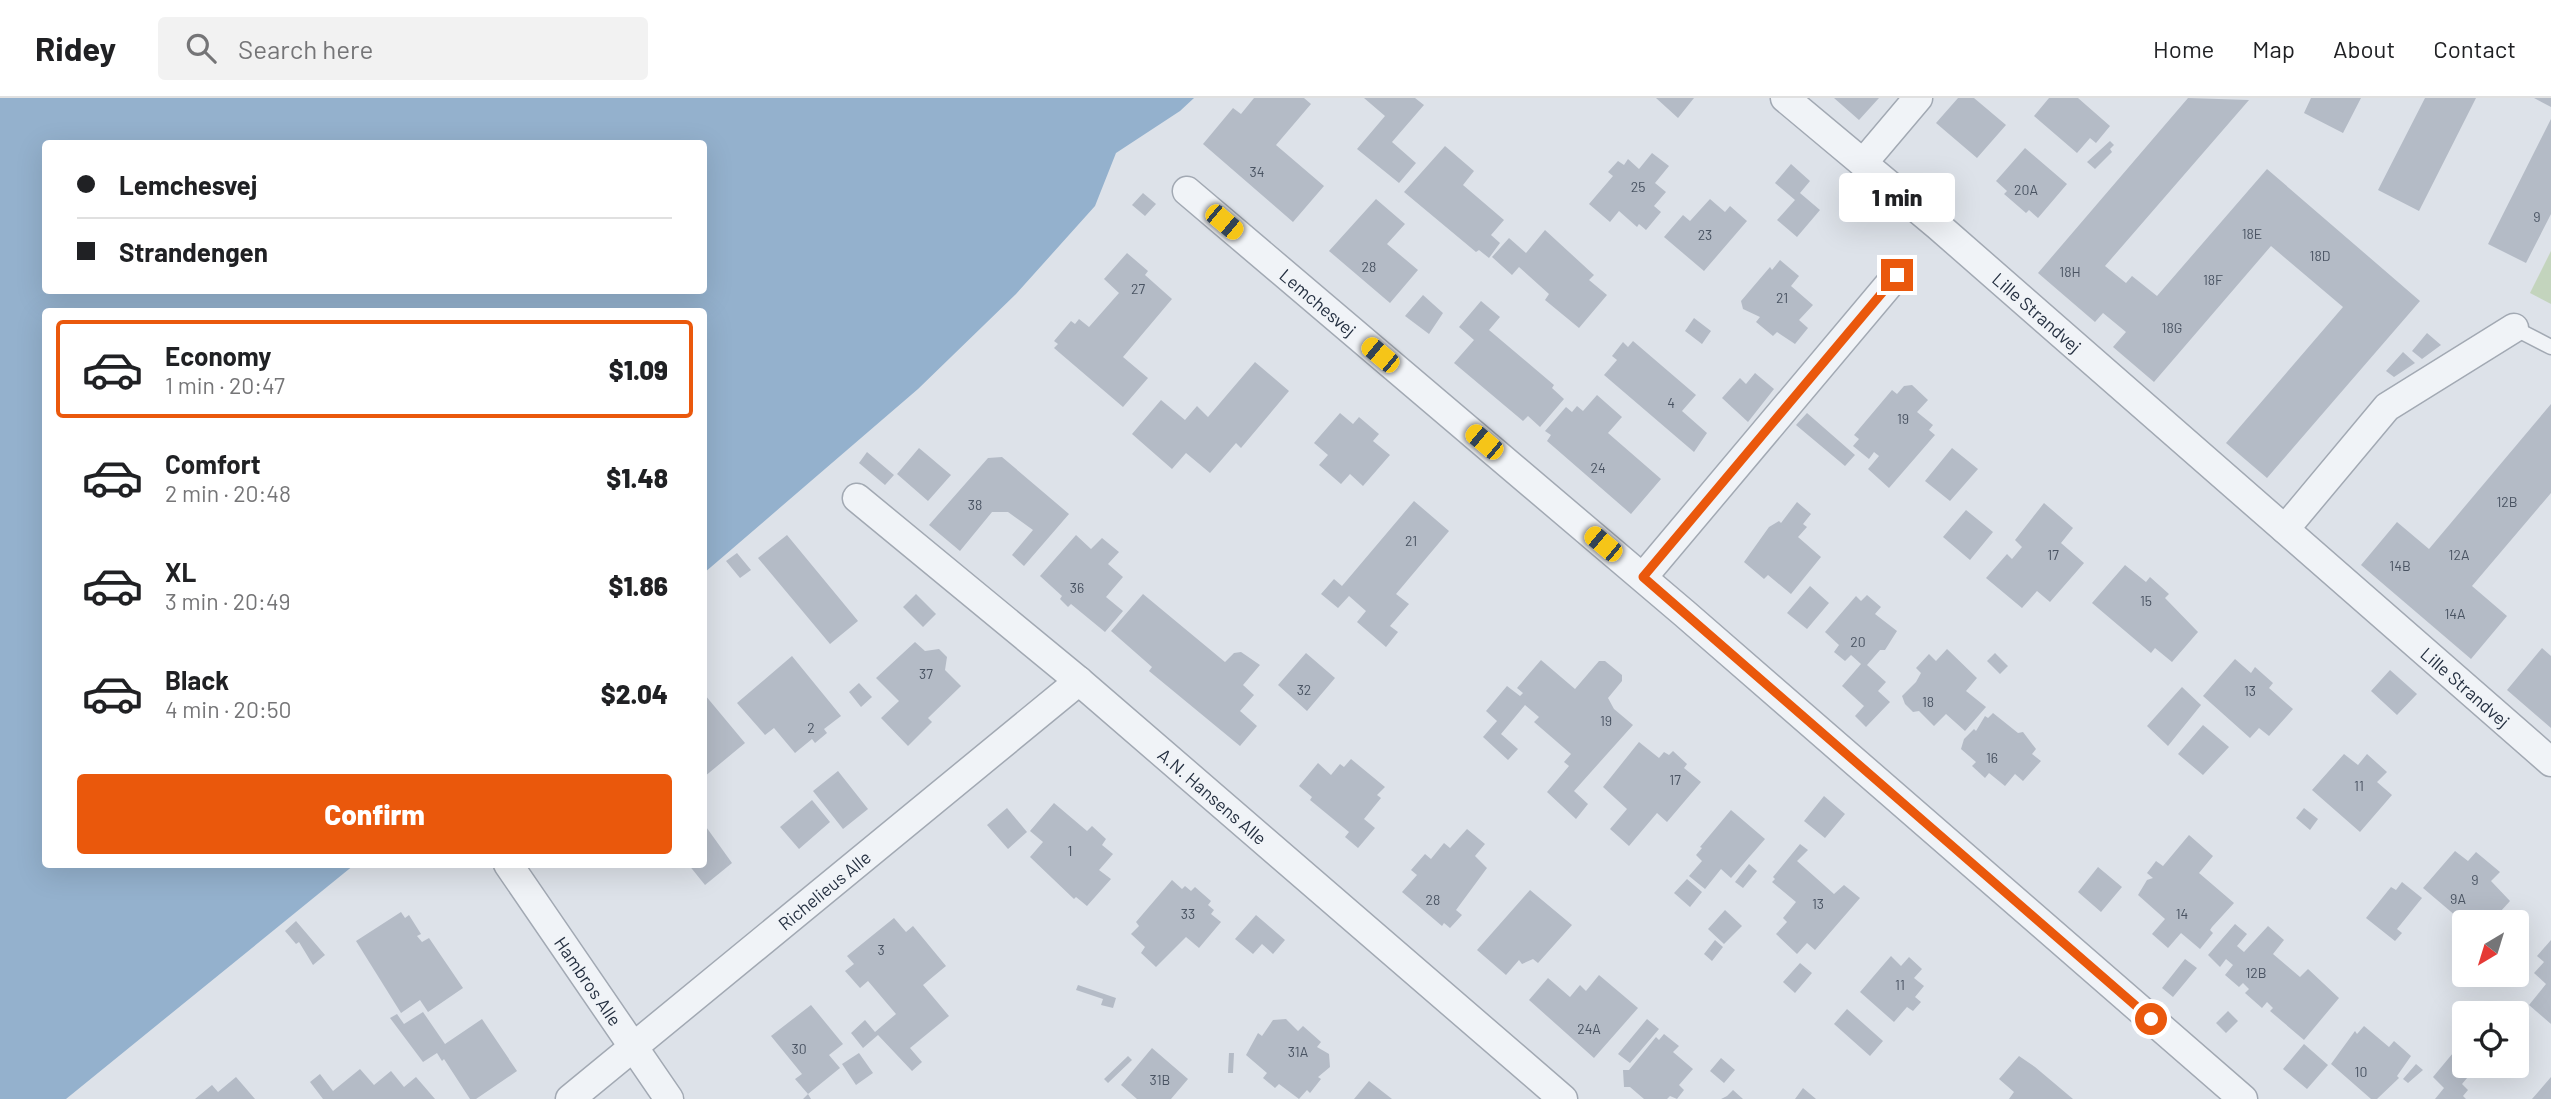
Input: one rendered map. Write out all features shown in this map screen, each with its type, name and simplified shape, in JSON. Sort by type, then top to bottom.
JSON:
[{"type":"street","name":"Lille Strandvej","points":[[1785,98],[2551,762]]},
{"type":"street","points":[[1863,163],[1918,98]]},
{"type":"street","name":"Lemchesvej","points":[[1187,191],[1643,577],[2243,1099]]},
{"type":"street","points":[[1643,577],[1897,275]]},
{"type":"street","points":[[2285,529],[2387,407],[2514,327]]},
{"type":"street","name":"A.N. Hansens Alle","points":[[857,498],[1079,681],[1563,1099]]},
{"type":"street","name":"Richelieus Alle","points":[[570,1099],[1079,681]]},
{"type":"street","name":"Hambros Alle","points":[[511,868],[669,1099]]},
{"type":"lane","points":[[2514,327],[2551,347]]},
{"type":"green space","points":[[2551,251],[2551,304],[2530,293]]},
{"type":"water","points":[[0,98],[1194,98],[1180,111],[1116,153],[1095,206],[1016,294],[918,389],[707,570],[707,308],[42,308],[42,868],[350,868],[66,1099],[0,1099]]},
{"type":"building","points":[[1254,98],[1304,98],[1311,104],[1276,145],[1324,186],[1293,222],[1203,144],[1233,108],[1241,114]]},
{"type":"building","points":[[1364,98],[1415,98],[1424,105],[1392,142],[1416,163],[1399,183],[1357,149],[1385,116]]},
{"type":"building","points":[[1656,98],[1694,98],[1678,118]]},
{"type":"building","points":[[1834,98],[1879,98],[1859,120]]},
{"type":"building","points":[[1958,98],[1974,98],[2006,125],[1977,158],[1936,123]]},
{"type":"building","points":[[2049,98],[2078,98],[2110,126],[2096,143],[2090,138],[2077,153],[2034,116]]},
{"type":"building","points":[[2188,98],[2249,100],[2105,266],[2126,283],[2132,276],[2157,296],[2267,169],[2420,301],[2267,478],[2226,443],[2343,307],[2271,246],[2154,382],[2113,347],[2126,332],[2103,313],[2095,322],[2038,273]]},
{"type":"building","points":[[2311,98],[2361,98],[2343,133],[2304,113]]},
{"type":"building","points":[[2425,98],[2476,98],[2419,211],[2378,190]]},
{"type":"building","points":[[2534,98],[2551,98],[2551,107]]},
{"type":"building","points":[[2551,119],[2551,214],[2526,263],[2488,244]]},
{"type":"building","points":[[2110,141],[2114,145],[2110,149],[2112,152],[2095,169],[2087,162]]},
{"type":"building","points":[[1445,146],[1474,171],[1463,185],[1504,220],[1491,235],[1500,243],[1489,258],[1479,250],[1476,252],[1404,192]]},
{"type":"building","points":[[2025,148],[2067,184],[2038,218],[2029,210],[2026,213],[2004,194],[2007,191],[1996,181]]},
{"type":"building","points":[[1652,153],[1669,166],[1655,183],[1666,192],[1654,206],[1661,212],[1646,230],[1639,224],[1637,227],[1619,211],[1610,222],[1589,204],[1613,176],[1608,172],[1618,161],[1624,165],[1628,159],[1639,169]]},
{"type":"building","points":[[1791,164],[1810,181],[1800,193],[1820,210],[1797,237],[1777,220],[1795,200],[1775,183]]},
{"type":"building","points":[[1143,193],[1156,204],[1145,216],[1132,205]]},
{"type":"building","points":[[1376,199],[1405,224],[1387,244],[1418,270],[1390,303],[1329,251]]},
{"type":"building","points":[[1710,199],[1725,212],[1730,206],[1747,221],[1704,271],[1664,237],[1683,215],[1690,221]]},
{"type":"building","points":[[1545,230],[1594,275],[1589,280],[1607,295],[1579,328],[1545,300],[1549,294],[1519,267],[1512,275],[1492,257],[1509,238],[1526,253]]},
{"type":"building","points":[[1127,253],[1148,271],[1145,275],[1172,299],[1123,357],[1148,378],[1123,407],[1054,348],[1058,344],[1054,341],[1071,321],[1075,324],[1079,319],[1089,327],[1119,293],[1104,279]]},
{"type":"building","points":[[1780,260],[1799,276],[1791,286],[1813,305],[1799,320],[1808,328],[1795,344],[1777,332],[1773,336],[1756,322],[1760,317],[1743,309],[1741,301],[1770,267],[1772,270]]},
{"type":"building","points":[[1423,295],[1443,313],[1429,334],[1405,316]]},
{"type":"building","points":[[1481,301],[1500,317],[1489,330],[1554,385],[1552,388],[1564,399],[1540,427],[1528,416],[1523,421],[1454,363],[1474,340],[1459,327]]},
{"type":"building","points":[[1694,318],[1711,331],[1702,344],[1685,331]]},
{"type":"building","points":[[2427,333],[2441,345],[2422,359],[2412,351]]},
{"type":"building","points":[[1633,341],[1696,395],[1682,411],[1707,433],[1694,452],[1604,375],[1617,360],[1612,356],[1623,342],[1628,347]]},
{"type":"building","points":[[2403,352],[2415,363],[2394,377],[2386,371]]},
{"type":"building","points":[[1255,362],[1289,391],[1241,448],[1236,443],[1210,473],[1186,453],[1172,469],[1132,434],[1161,400],[1185,420],[1197,406],[1208,417]]},
{"type":"building","points":[[1755,373],[1774,389],[1748,422],[1722,398],[1740,378],[1746,384]]},
{"type":"building","points":[[1912,385],[1928,400],[1917,412],[1933,425],[1929,430],[1935,435],[1889,488],[1868,469],[1879,456],[1874,452],[1869,459],[1853,446],[1859,439],[1854,435],[1892,390],[1897,394],[1904,386]]},
{"type":"building","points":[[1597,395],[1622,417],[1608,433],[1661,479],[1631,514],[1547,441],[1551,435],[1545,431],[1566,407],[1572,412],[1577,406],[1583,411]]},
{"type":"building","points":[[2551,404],[2551,493],[2472,586],[2507,616],[2471,659],[2361,565],[2397,522],[2429,549]]},
{"type":"building","points":[[1340,413],[1353,424],[1359,417],[1379,434],[1373,441],[1390,455],[1363,486],[1350,474],[1341,484],[1319,465],[1328,455],[1314,443]]},
{"type":"building","points":[[1807,413],[1855,455],[1845,466],[1796,425]]},
{"type":"building","points":[[919,448],[951,475],[928,501],[897,474]]},
{"type":"building","points":[[1952,448],[1978,469],[1950,501],[1925,481]]},
{"type":"building","points":[[867,452],[894,475],[885,485],[859,463]]},
{"type":"building","points":[[1002,457],[1069,514],[1024,566],[1012,555],[1033,530],[1008,512],[992,512],[960,551],[929,525],[988,458]]},
{"type":"building","points":[[1414,501],[1449,531],[1396,594],[1409,604],[1390,626],[1398,632],[1386,647],[1357,622],[1366,611],[1349,596],[1338,608],[1321,594],[1334,579],[1342,586]]},
{"type":"building","points":[[1797,502],[1811,514],[1803,524],[1807,527],[1798,537],[1821,557],[1791,594],[1768,575],[1764,579],[1744,562],[1769,527],[1779,521],[1781,523]]},
{"type":"building","points":[[2044,503],[2073,528],[2061,543],[2084,563],[2050,602],[2037,591],[2022,608],[1986,578],[2007,554],[2012,559],[2022,547],[2015,540]]},
{"type":"building","points":[[1966,510],[1993,532],[1970,560],[1943,537]]},
{"type":"building","points":[[787,535],[858,621],[830,644],[758,558]]},
{"type":"building","points":[[1076,535],[1091,549],[1102,538],[1119,552],[1108,564],[1123,577],[1106,597],[1123,611],[1105,632],[1071,604],[1068,607],[1060,599],[1062,596],[1040,576]]},
{"type":"building","points":[[737,553],[751,570],[740,578],[726,561]]},
{"type":"building","points":[[2125,565],[2146,582],[2150,577],[2169,594],[2165,598],[2198,632],[2172,662],[2155,648],[2151,653],[2092,603]]},
{"type":"building","points":[[1810,586],[1829,603],[1807,629],[1787,613]]},
{"type":"building","points":[[916,594],[936,614],[923,627],[903,607]]},
{"type":"building","points":[[1143,594],[1225,662],[1234,653],[1241,652],[1260,665],[1243,685],[1254,695],[1240,711],[1257,726],[1240,746],[1149,671],[1152,667],[1111,631]]},
{"type":"building","points":[[1867,595],[1881,607],[1875,614],[1897,631],[1885,650],[1880,650],[1867,665],[1886,682],[1878,691],[1890,702],[1866,727],[1855,716],[1864,706],[1842,686],[1861,664],[1851,655],[1845,661],[1834,652],[1839,645],[1825,632],[1856,596],[1861,601]]},
{"type":"building","points":[[915,642],[925,651],[939,649],[947,657],[945,670],[961,686],[928,718],[932,722],[908,746],[881,718],[899,701],[876,678]]},
{"type":"building","points":[[2542,648],[2551,656],[2551,728],[2507,690]]},
{"type":"building","points":[[1947,649],[1977,678],[1966,691],[1986,707],[1965,731],[1946,714],[1934,726],[1919,711],[1913,712],[1902,696],[1916,682],[1921,673],[1916,668],[1929,654],[1936,661]]},
{"type":"building","points":[[1306,653],[1335,678],[1307,711],[1278,685]]},
{"type":"building","points":[[1995,653],[2008,666],[2000,674],[1987,661]]},
{"type":"building","points":[[792,656],[841,716],[824,729],[827,733],[815,743],[812,739],[795,753],[774,728],[765,735],[737,703]]},
{"type":"building","points":[[2235,659],[2251,673],[2255,667],[2273,683],[2269,688],[2293,709],[2269,736],[2259,728],[2250,738],[2203,696]]},
{"type":"building","points":[[1541,660],[1575,689],[1599,661],[1605,661],[1622,675],[1622,681],[1608,698],[1614,709],[1633,725],[1574,791],[1588,804],[1576,819],[1547,792],[1569,766],[1564,762],[1571,754],[1534,722],[1539,717],[1525,705],[1501,734],[1518,749],[1508,760],[1483,737],[1497,721],[1486,711],[1507,686],[1520,696],[1523,693],[1517,688]]},
{"type":"building","points":[[2390,670],[2417,694],[2397,715],[2371,691]]},
{"type":"building","points":[[859,683],[872,697],[861,707],[849,692]]},
{"type":"building","points":[[2182,687],[2201,705],[2168,746],[2147,726]]},
{"type":"building","points":[[707,697],[745,743],[707,775]]},
{"type":"building","points":[[1993,713],[2018,733],[2023,732],[2036,749],[2032,754],[2041,761],[2023,781],[2015,774],[2005,786],[1989,773],[1985,778],[1972,766],[1976,762],[1961,749],[1964,739],[1974,729],[1976,731],[1985,716],[1988,718]]},
{"type":"building","points":[[2203,725],[2229,747],[2203,775],[2178,754]]},
{"type":"building","points":[[1639,742],[1659,758],[1664,752],[1669,755],[1673,751],[1687,764],[1684,768],[1701,782],[1667,822],[1657,813],[1629,846],[1610,829],[1627,809],[1603,787]]},
{"type":"building","points":[[2344,754],[2358,765],[2367,754],[2387,772],[2377,782],[2392,795],[2360,832],[2312,790]]},
{"type":"building","points":[[1351,759],[1385,787],[1377,795],[1381,798],[1364,819],[1375,828],[1358,848],[1345,837],[1349,832],[1310,800],[1312,797],[1299,786],[1318,763],[1331,775],[1340,764],[1344,767]]},
{"type":"building","points":[[838,771],[868,809],[843,829],[813,791]]},
{"type":"building","points":[[1824,796],[1845,814],[1825,838],[1804,821]]},
{"type":"building","points":[[812,800],[830,822],[799,849],[780,827]]},
{"type":"building","points":[[1054,803],[1087,831],[1092,826],[1106,839],[1102,845],[1113,854],[1099,870],[1111,879],[1087,906],[1076,897],[1074,899],[1030,857],[1043,842],[1030,831]]},
{"type":"building","points":[[1007,808],[1027,832],[1008,849],[987,825]]},
{"type":"building","points":[[2304,808],[2318,819],[2310,830],[2296,818]]},
{"type":"building","points":[[1731,810],[1765,839],[1731,878],[1721,869],[1705,889],[1689,876],[1702,861],[1696,855],[1702,848],[1700,847]]},
{"type":"building","points":[[707,828],[732,863],[705,885],[691,868],[707,868]]},
{"type":"building","points":[[1467,829],[1485,844],[1475,856],[1487,868],[1456,910],[1462,915],[1450,928],[1444,923],[1442,926],[1402,892],[1417,875],[1411,870],[1425,854],[1431,859],[1444,843],[1450,848]]},
{"type":"building","points":[[2189,835],[2213,856],[2199,873],[2234,903],[2212,927],[2210,930],[2213,933],[2200,949],[2181,933],[2168,948],[2152,934],[2165,919],[2138,895],[2147,880],[2153,878],[2147,873],[2156,861],[2163,866]]},
{"type":"building","points":[[1800,844],[1808,850],[1797,861],[1834,894],[1844,885],[1860,898],[1815,950],[1807,943],[1797,954],[1776,934],[1787,922],[1783,918],[1796,902],[1772,882],[1775,879],[1773,877]]},
{"type":"building","points":[[2455,851],[2468,861],[2476,852],[2500,872],[2491,881],[2510,901],[2502,910],[2452,910],[2452,913],[2423,888]]},
{"type":"building","points":[[1749,864],[1757,871],[1743,888],[1735,882]]},
{"type":"building","points":[[2098,867],[2122,887],[2101,912],[2078,892]]},
{"type":"building","points":[[1687,879],[1702,892],[1690,907],[1674,893]]},
{"type":"building","points":[[1172,880],[1182,889],[1185,886],[1191,891],[1195,887],[1211,901],[1208,905],[1214,910],[1211,914],[1221,922],[1199,948],[1186,937],[1156,967],[1141,953],[1145,947],[1131,934],[1139,926],[1136,922]]},
{"type":"building","points":[[2402,882],[2422,898],[2397,929],[2402,933],[2395,941],[2366,918],[2391,887],[2396,890]]},
{"type":"building","points":[[1530,890],[1572,925],[1538,963],[1533,959],[1522,964],[1519,960],[1506,975],[1477,950]]},
{"type":"building","points":[[1725,910],[1742,926],[1724,944],[1708,929]]},
{"type":"building","points":[[401,912],[405,918],[409,915],[421,934],[417,936],[422,942],[429,938],[463,988],[428,1012],[420,1000],[401,1013],[356,941]]},
{"type":"building","points":[[1256,915],[1285,940],[1273,954],[1262,944],[1253,954],[1235,939]]},
{"type":"building","points":[[894,918],[906,932],[913,926],[946,966],[923,985],[949,1016],[910,1048],[922,1062],[912,1071],[878,1035],[863,1048],[851,1033],[865,1020],[875,1032],[896,1014],[868,981],[860,988],[845,971],[854,964],[847,956]]},
{"type":"building","points":[[296,921],[325,955],[313,965],[299,942],[296,944],[285,931]]},
{"type":"building","points":[[2235,924],[2247,934],[2237,946],[2244,952],[2268,926],[2284,940],[2273,954],[2300,977],[2308,969],[2339,998],[2304,1040],[2270,1011],[2273,1008],[2267,1002],[2262,1008],[2245,993],[2249,989],[2243,983],[2239,987],[2225,975],[2233,965],[2226,959],[2220,967],[2208,955]]},
{"type":"building","points":[[1715,940],[1723,947],[1712,961],[1704,954]]},
{"type":"building","points":[[2551,940],[2551,1024],[2529,1005],[2546,984],[2534,973],[2544,962],[2537,956]]},
{"type":"building","points":[[1891,956],[1901,966],[1909,957],[1922,969],[1914,978],[1924,986],[1915,997],[1921,1002],[1913,1011],[1907,1007],[1894,1022],[1860,992]]},
{"type":"building","points":[[2185,959],[2197,968],[2173,997],[2162,988]]},
{"type":"building","points":[[1800,963],[1812,973],[1795,993],[1783,982]]},
{"type":"building","points":[[1599,975],[1638,1008],[1594,1058],[1529,1000],[1548,978],[1570,997],[1580,985],[1586,991]]},
{"type":"building","points":[[1078,985],[1116,998],[1113,1008],[1101,1005],[1103,999],[1076,990]]},
{"type":"building","points":[[811,1005],[843,1044],[829,1055],[840,1068],[808,1094],[795,1079],[802,1074],[771,1036]]},
{"type":"building","points":[[1847,1009],[1883,1041],[1870,1056],[1834,1024]]},
{"type":"building","points":[[2228,1011],[2238,1021],[2226,1033],[2216,1023]]},
{"type":"building","points":[[423,1012],[445,1044],[482,1019],[517,1071],[476,1099],[470,1099],[444,1059],[442,1061],[437,1053],[423,1062],[390,1018],[397,1014],[404,1024]]},
{"type":"building","points":[[1286,1019],[1298,1031],[1303,1026],[1321,1042],[1317,1047],[1329,1054],[1330,1067],[1318,1077],[1321,1079],[1310,1093],[1307,1090],[1299,1099],[1279,1084],[1275,1088],[1263,1078],[1267,1073],[1246,1055],[1258,1033],[1262,1036],[1273,1020]]},
{"type":"building","points":[[1647,1019],[1659,1029],[1630,1063],[1618,1054]]},
{"type":"building","points":[[2364,1026],[2389,1047],[2394,1041],[2411,1056],[2397,1076],[2399,1078],[2377,1099],[2371,1099],[2331,1064],[2355,1031],[2357,1034]]},
{"type":"building","points":[[1664,1034],[1679,1046],[1673,1052],[1693,1069],[1679,1085],[1684,1090],[1677,1099],[1670,1096],[1667,1099],[1644,1099],[1630,1087],[1624,1087],[1623,1070],[1629,1070],[1656,1037],[1659,1040]]},
{"type":"building","points":[[2304,1044],[2328,1065],[2307,1089],[2283,1069]]},
{"type":"building","points":[[1152,1048],[1188,1079],[1171,1099],[1137,1099],[1121,1085]]},
{"type":"building","points":[[859,1053],[873,1073],[856,1085],[842,1064]]},
{"type":"building","points":[[1229,1053],[1234,1053],[1233,1073],[1228,1073]]},
{"type":"building","points":[[2452,1054],[2452,1078],[2467,1078],[2462,1084],[2468,1090],[2463,1096],[2466,1099],[2435,1099],[2444,1088],[2433,1077]]},
{"type":"building","points":[[1128,1056],[1132,1060],[1108,1083],[1104,1079]]},
{"type":"building","points":[[2019,1056],[2073,1099],[2009,1099],[2014,1092],[1999,1079]]},
{"type":"building","points":[[1721,1058],[1735,1070],[1724,1083],[1710,1071]]},
{"type":"building","points":[[2416,1064],[2423,1070],[2408,1083],[2403,1079]]},
{"type":"building","points":[[360,1069],[374,1085],[391,1071],[404,1087],[416,1077],[435,1099],[323,1099],[310,1082],[320,1074],[333,1091]]},
{"type":"building","points":[[236,1077],[255,1099],[195,1099],[212,1085],[218,1092]]},
{"type":"building","points":[[2551,1077],[2551,1099],[2532,1099]]},
{"type":"building","points":[[1369,1081],[1392,1099],[1354,1099]]},
{"type":"building","points":[[1803,1088],[1816,1099],[1795,1099]]},
{"type":"building","points":[[1733,1090],[1743,1099],[1721,1099],[1727,1096]]},
{"type":"route","points":[[1897,275],[1643,577],[2151,1019]]}]
